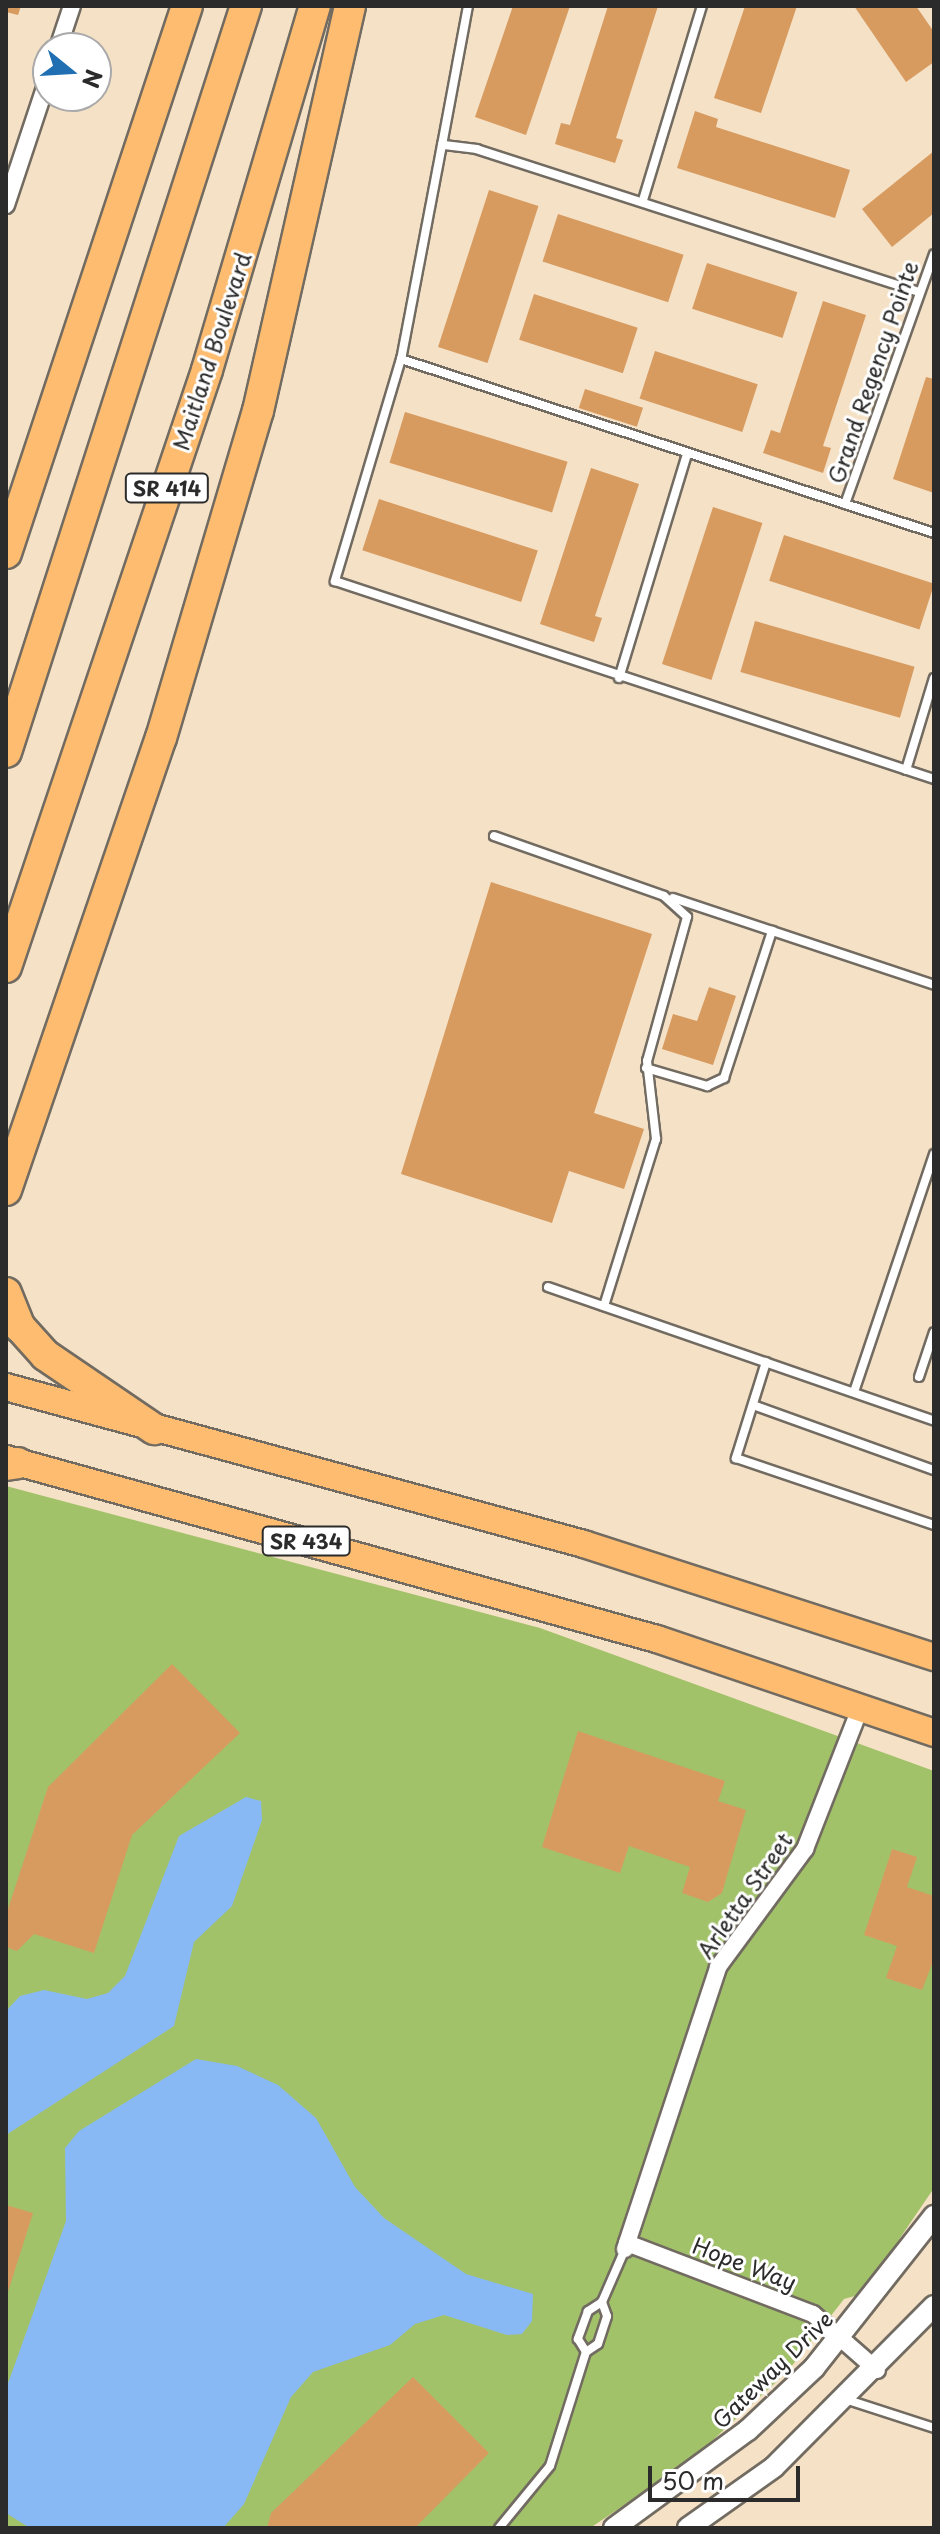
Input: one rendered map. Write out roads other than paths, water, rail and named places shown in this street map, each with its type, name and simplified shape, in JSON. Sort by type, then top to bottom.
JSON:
[{"type":"highway","points":[[6,553],[187,6]]},
{"type":"highway","name":"SR 414","points":[[6,752],[246,6]]},
{"type":"highway","name":"Maitland Boulevard","points":[[6,967],[207,370],[315,6]]},
{"type":"highway","points":[[6,1190],[161,738],[258,411],[350,6]]},
{"type":"highway","points":[[6,1293],[20,1327],[45,1355],[154,1429]]},
{"type":"main road","points":[[6,1387],[584,1544],[934,1657]]},
{"type":"main road","name":"SR 434","points":[[10,1463],[554,1609],[861,1706],[934,1733]]},
{"type":"street","points":[[63,32],[72,6]]},
{"type":"street","points":[[6,205],[37,112]]},
{"type":"street","name":"Arletta Street","points":[[626,2246],[718,1967],[805,1849],[861,1706]]},
{"type":"street","name":"Gateway Drive","points":[[614,2528],[748,2430],[843,2338],[934,2216]]},
{"type":"street","name":"Hope Way","points":[[626,2246],[781,2299],[843,2338],[877,2370]]},
{"type":"street","points":[[688,2528],[774,2467],[848,2400],[934,2306]]},
{"type":"lane","points":[[468,6],[401,359],[335,581],[619,678],[934,779]]},
{"type":"lane","points":[[643,200],[702,6]]},
{"type":"lane","points":[[442,145],[643,200],[919,292]]},
{"type":"lane","name":"Grand Regency Pointe","points":[[845,504],[934,254]]},
{"type":"lane","points":[[401,359],[934,533]]},
{"type":"lane","points":[[619,678],[687,454]]},
{"type":"lane","points":[[906,770],[934,678]]},
{"type":"lane","points":[[494,836],[934,985]]},
{"type":"lane","points":[[604,1306],[656,1139],[646,1068],[688,932],[687,917],[664,896]]},
{"type":"lane","points":[[646,1068],[707,1086],[724,1078],[772,931]]},
{"type":"lane","points":[[854,1392],[934,1154]]},
{"type":"lane","points":[[548,1287],[934,1421]]},
{"type":"lane","points":[[919,1377],[934,1332]]},
{"type":"lane","points":[[766,1362],[736,1458],[934,1525]]},
{"type":"lane","points":[[753,1405],[934,1470]]},
{"type":"lane","points":[[499,2528],[550,2466],[586,2352],[603,2330],[602,2302],[626,2246]]},
{"type":"lane","points":[[586,2352],[578,2339],[588,2311],[602,2302]]},
{"type":"lane","points":[[848,2400],[934,2428]]},
{"type":"water","points":[[246,1797],[261,1801],[262,1820],[232,1906],[194,1942],[174,2026],[6,2135],[6,2011],[20,1996],[44,1990],[87,1999],[108,1993],[125,1976],[179,1836]]},
{"type":"water","points":[[196,2059],[237,2066],[278,2085],[316,2118],[355,2187],[384,2218],[466,2274],[533,2294],[532,2321],[522,2334],[507,2335],[444,2315],[415,2324],[390,2345],[313,2372],[291,2397],[244,2504],[223,2528],[30,2528],[6,2513],[6,2389],[66,2221],[65,2148],[79,2131]]}]
